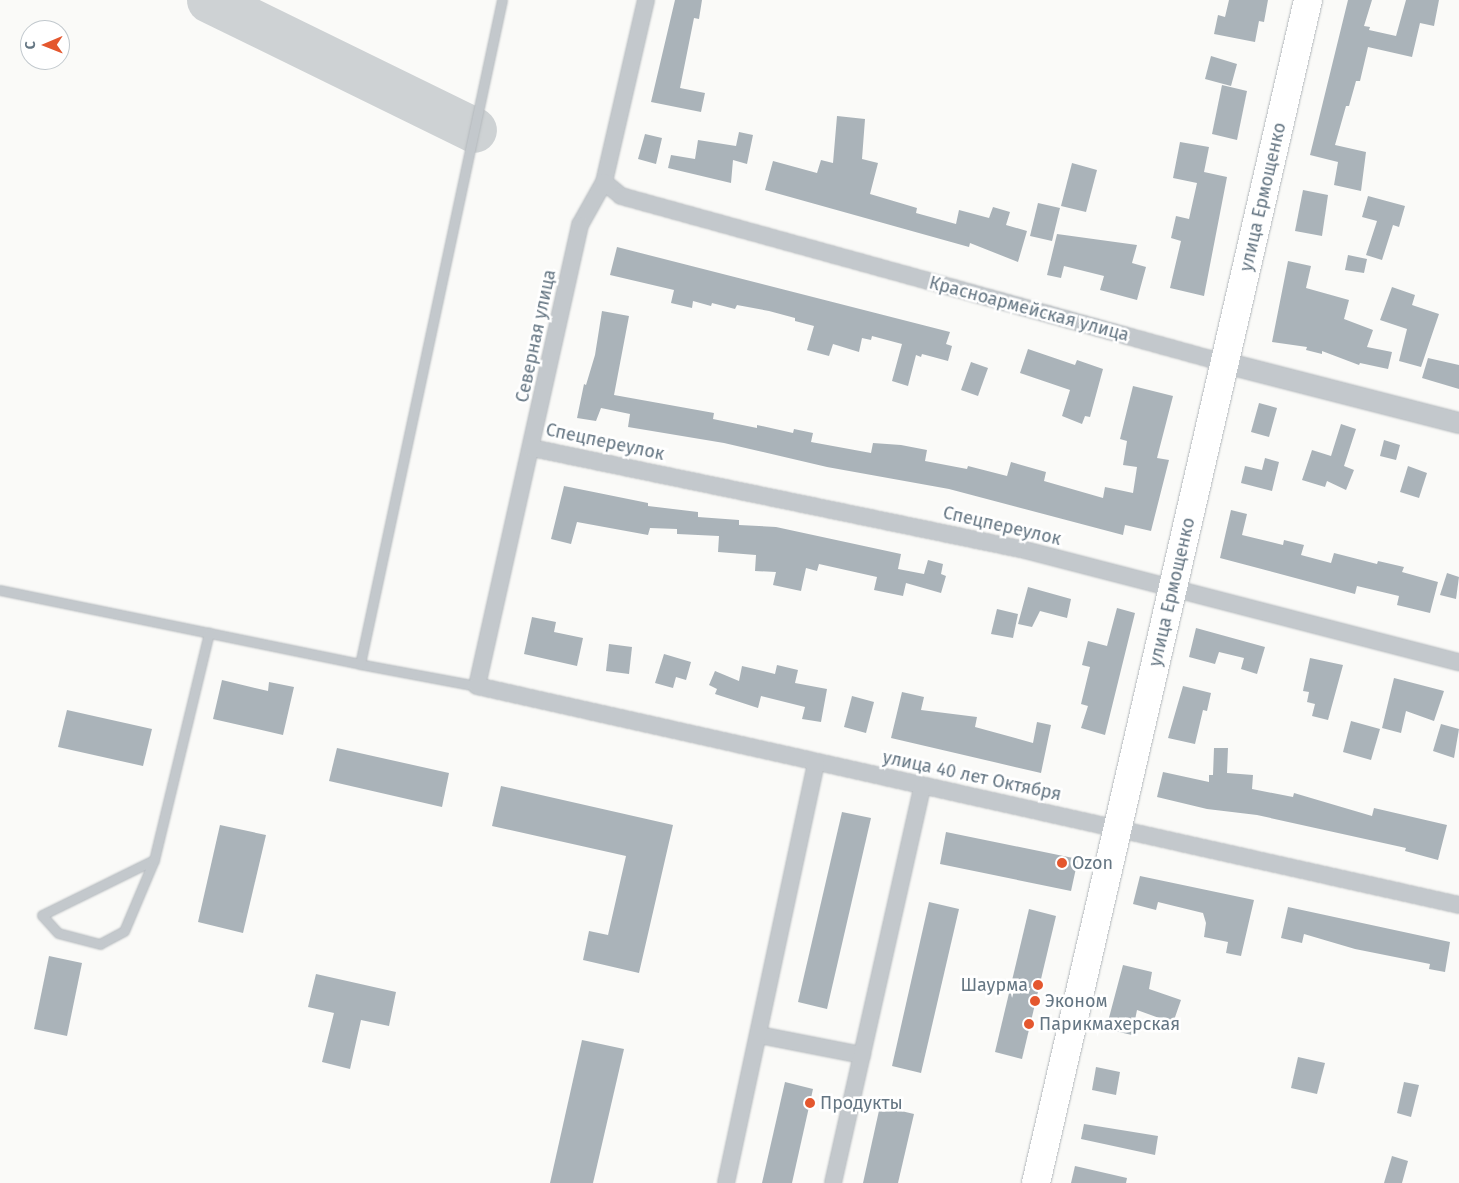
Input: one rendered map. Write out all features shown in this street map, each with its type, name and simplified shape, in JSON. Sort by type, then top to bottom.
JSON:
[{"type":"highway","name":"улица Ермощенко","points":[[1036,1183],[1308,0]]},
{"type":"street","name":"Северная улица","points":[[477,686],[532,448],[580,225],[604,182],[646,0]]},
{"type":"street","name":"Красноармейская улица","points":[[604,182],[621,196],[1224,363],[1459,423]]},
{"type":"street","name":"Спецпереулок","points":[[532,448],[1025,550],[1459,662]]},
{"type":"street","name":"улица 40 лет Октября","points":[[477,686],[1459,905]]},
{"type":"street","points":[[726,1183],[816,762]]},
{"type":"street","points":[[833,1183],[922,786]]},
{"type":"street","points":[[759,1035],[862,1055]]},
{"type":"lane","points":[[360,664],[502,0]]},
{"type":"lane","points":[[0,590],[360,664],[477,686]]},
{"type":"lane","points":[[154,860],[42,915],[58,933],[100,944],[124,931],[154,860],[210,633]]},
{"type":"building","points":[[675,0],[702,0],[699,19],[694,18],[680,88],[705,93],[701,112],[651,102]]},
{"type":"building","points":[[1229,0],[1268,0],[1264,22],[1259,21],[1255,42],[1214,34],[1218,15],[1225,17]]},
{"type":"building","points":[[1348,0],[1372,0],[1364,26],[1370,27],[1369,30],[1396,36],[1406,0],[1439,0],[1434,26],[1420,23],[1412,57],[1368,47],[1360,81],[1356,81],[1349,106],[1346,106],[1335,145],[1366,152],[1361,191],[1334,185],[1338,162],[1310,155]]},
{"type":"building","points":[[1211,56],[1237,64],[1231,86],[1205,79]]},
{"type":"building","points":[[1222,85],[1247,91],[1237,140],[1212,134]]},
{"type":"building","points":[[837,116],[865,119],[862,159],[878,163],[870,194],[917,208],[916,213],[956,224],[959,210],[989,218],[993,207],[1010,212],[1006,225],[1027,231],[1018,262],[970,243],[969,247],[765,190],[773,161],[817,173],[821,160],[833,163]]},
{"type":"building","points":[[739,132],[753,135],[747,164],[733,160],[731,183],[668,168],[671,155],[695,159],[698,140],[736,146]]},
{"type":"building","points":[[645,134],[662,138],[656,164],[638,159]]},
{"type":"building","points":[[1180,142],[1209,147],[1204,172],[1227,177],[1204,296],[1170,288],[1181,241],[1171,238],[1176,216],[1189,219],[1197,183],[1173,178]]},
{"type":"building","points":[[1072,163],[1097,170],[1086,212],[1061,206]]},
{"type":"building","points":[[1303,190],[1328,195],[1322,236],[1295,231]]},
{"type":"building","points":[[1368,196],[1405,206],[1399,227],[1393,225],[1382,260],[1366,255],[1377,221],[1362,217]]},
{"type":"building","points":[[1038,203],[1060,208],[1052,241],[1030,236]]},
{"type":"building","points":[[1057,234],[1137,245],[1132,263],[1146,267],[1137,300],[1100,290],[1104,276],[1064,266],[1061,278],[1047,275]]},
{"type":"building","points":[[617,247],[950,332],[946,344],[952,346],[948,361],[922,354],[921,357],[916,355],[908,386],[892,381],[902,344],[872,336],[871,340],[862,338],[859,352],[833,344],[829,356],[807,350],[814,326],[795,321],[795,318],[737,305],[735,309],[712,303],[711,306],[693,301],[692,308],[671,303],[674,290],[610,275]]},
{"type":"building","points":[[1348,255],[1367,259],[1364,273],[1345,270]]},
{"type":"building","points":[[1288,261],[1311,266],[1306,288],[1349,300],[1344,319],[1373,330],[1367,347],[1392,352],[1388,369],[1360,363],[1359,365],[1322,351],[1322,354],[1306,350],[1307,347],[1272,342]]},
{"type":"building","points":[[1392,287],[1415,295],[1412,305],[1439,314],[1421,367],[1399,361],[1407,329],[1380,320]]},
{"type":"building","points":[[602,311],[629,316],[614,395],[714,413],[713,419],[757,428],[757,425],[793,433],[794,429],[813,433],[811,442],[871,453],[873,443],[901,445],[927,450],[925,461],[967,469],[968,466],[1007,476],[1011,462],[1046,472],[1044,481],[1103,498],[1105,487],[1133,493],[1137,467],[1123,465],[1127,441],[1120,439],[1133,386],[1173,396],[1157,458],[1169,460],[1151,531],[1125,525],[1123,535],[949,489],[827,467],[724,443],[628,427],[630,414],[601,408],[596,421],[577,418],[584,384],[586,385],[595,355]]},
{"type":"building","points":[[1028,349],[1075,365],[1077,360],[1103,369],[1090,417],[1085,416],[1082,424],[1062,416],[1070,390],[1020,373]]},
{"type":"building","points":[[1428,358],[1459,365],[1459,389],[1422,378]]},
{"type":"building","points":[[971,362],[988,368],[978,396],[961,390]]},
{"type":"building","points":[[1259,403],[1277,408],[1269,437],[1251,432]]},
{"type":"building","points":[[1341,424],[1356,429],[1344,466],[1354,470],[1346,490],[1327,481],[1325,487],[1302,480],[1312,450],[1331,456]]},
{"type":"building","points":[[1384,440],[1400,445],[1396,460],[1380,456]]},
{"type":"building","points":[[1265,458],[1279,462],[1272,491],[1241,483],[1245,466],[1262,470]]},
{"type":"building","points":[[1408,466],[1427,473],[1419,498],[1400,492]]},
{"type":"building","points":[[564,486],[648,503],[648,506],[698,512],[698,517],[739,520],[739,525],[776,527],[901,554],[898,569],[924,574],[928,560],[943,564],[941,574],[946,576],[941,593],[906,583],[903,596],[874,590],[877,577],[819,564],[817,571],[806,568],[801,591],[773,585],[776,572],[755,571],[756,555],[718,552],[719,536],[677,534],[677,529],[650,528],[648,535],[577,522],[571,544],[551,539]]},
{"type":"building","points":[[1231,510],[1247,514],[1242,535],[1283,545],[1284,540],[1304,545],[1301,555],[1331,563],[1334,553],[1377,564],[1378,561],[1404,567],[1402,572],[1438,582],[1430,613],[1397,605],[1399,596],[1357,586],[1355,594],[1220,558]]},
{"type":"building","points":[[1447,573],[1459,577],[1456,599],[1440,595]]},
{"type":"building","points":[[1028,587],[1071,599],[1067,618],[1040,611],[1032,627],[1018,624]]},
{"type":"building","points":[[1117,608],[1135,613],[1105,735],[1081,728],[1088,706],[1081,704],[1090,667],[1082,665],[1088,641],[1107,646]]},
{"type":"building","points":[[997,609],[1018,614],[1013,638],[991,634]]},
{"type":"building","points":[[532,617],[556,622],[554,632],[583,638],[577,666],[524,654]]},
{"type":"building","points":[[1196,628],[1265,647],[1257,674],[1241,669],[1244,658],[1219,652],[1215,664],[1189,657]]},
{"type":"building","points":[[609,644],[632,647],[629,674],[606,671]]},
{"type":"building","points":[[664,654],[691,662],[686,680],[676,677],[673,688],[655,683]]},
{"type":"building","points":[[1310,658],[1343,665],[1328,720],[1312,716],[1315,704],[1307,702],[1309,692],[1303,691]]},
{"type":"building","points":[[777,665],[798,670],[795,683],[827,689],[821,722],[802,719],[805,707],[761,696],[758,708],[715,694],[717,689],[709,685],[715,671],[739,681],[742,666],[775,674]]},
{"type":"building","points":[[1394,678],[1444,691],[1434,721],[1406,711],[1401,733],[1382,728]]},
{"type":"building","points":[[222,680],[268,691],[269,682],[294,687],[283,735],[213,719]]},
{"type":"building","points":[[1183,686],[1211,693],[1207,711],[1203,710],[1195,744],[1168,738]]},
{"type":"building","points":[[902,692],[924,697],[921,710],[977,717],[975,727],[1033,743],[1037,722],[1051,725],[1041,773],[891,738]]},
{"type":"building","points":[[852,696],[874,702],[866,733],[844,727]]},
{"type":"building","points":[[67,710],[152,729],[143,766],[58,747]]},
{"type":"building","points":[[1351,721],[1380,729],[1371,760],[1343,752]]},
{"type":"building","points":[[1441,724],[1459,729],[1454,758],[1433,751]]},
{"type":"building","points":[[337,748],[449,773],[442,807],[329,781]]},
{"type":"building","points":[[1214,748],[1228,748],[1227,773],[1253,775],[1252,789],[1293,797],[1294,793],[1372,816],[1374,808],[1447,825],[1438,860],[1405,851],[1406,848],[1257,815],[1207,809],[1157,797],[1163,772],[1209,782],[1209,775],[1213,775]]},
{"type":"building","points":[[501,786],[673,825],[639,973],[583,960],[589,931],[608,935],[626,856],[492,826]]},
{"type":"building","points":[[842,812],[871,818],[827,1009],[798,1002]]},
{"type":"building","points":[[220,825],[266,835],[243,933],[198,922]]},
{"type":"building","points":[[946,832],[1078,859],[1071,891],[940,864]]},
{"type":"building","points":[[1140,876],[1254,900],[1241,956],[1226,953],[1228,942],[1204,937],[1206,923],[1203,913],[1158,902],[1156,910],[1133,904]]},
{"type":"building","points":[[929,902],[959,909],[921,1073],[892,1066]]},
{"type":"building","points":[[1288,907],[1450,942],[1445,972],[1429,969],[1430,964],[1355,949],[1304,934],[1302,943],[1281,938]]},
{"type":"building","points":[[1029,909],[1056,916],[1022,1059],[995,1052]]},
{"type":"building","points":[[49,956],[82,963],[67,1036],[34,1029]]},
{"type":"building","points":[[1123,965],[1152,972],[1149,989],[1181,1000],[1173,1023],[1137,1010],[1132,1035],[1106,1029]]},
{"type":"building","points":[[316,974],[396,992],[389,1026],[361,1020],[350,1069],[322,1062],[334,1013],[308,1007]]},
{"type":"building","points":[[582,1040],[624,1049],[593,1183],[550,1183]]},
{"type":"building","points":[[1298,1057],[1325,1063],[1317,1094],[1291,1088]]},
{"type":"building","points":[[1096,1067],[1120,1072],[1116,1095],[1092,1090]]},
{"type":"building","points":[[785,1082],[813,1089],[792,1183],[762,1183]]},
{"type":"building","points":[[1404,1082],[1419,1085],[1411,1117],[1397,1113]]},
{"type":"building","points":[[880,1106],[914,1114],[898,1183],[863,1183]]},
{"type":"building","points":[[1084,1124],[1158,1136],[1155,1155],[1081,1139]]},
{"type":"building","points":[[1392,1156],[1408,1161],[1402,1183],[1384,1183]]},
{"type":"building","points":[[1075,1166],[1127,1178],[1126,1183],[1071,1183]]},
{"type":"taxiway","points":[[209,0],[474,130]]},
{"type":"place","name":"Ozon","points":[[1062,863]]},
{"type":"place","name":"Шаурма","points":[[1038,985]]},
{"type":"place","name":"Эконом","points":[[1035,1001]]},
{"type":"place","name":"Парикмахерская","points":[[1029,1024]]},
{"type":"place","name":"Продукты","points":[[810,1103]]}]
